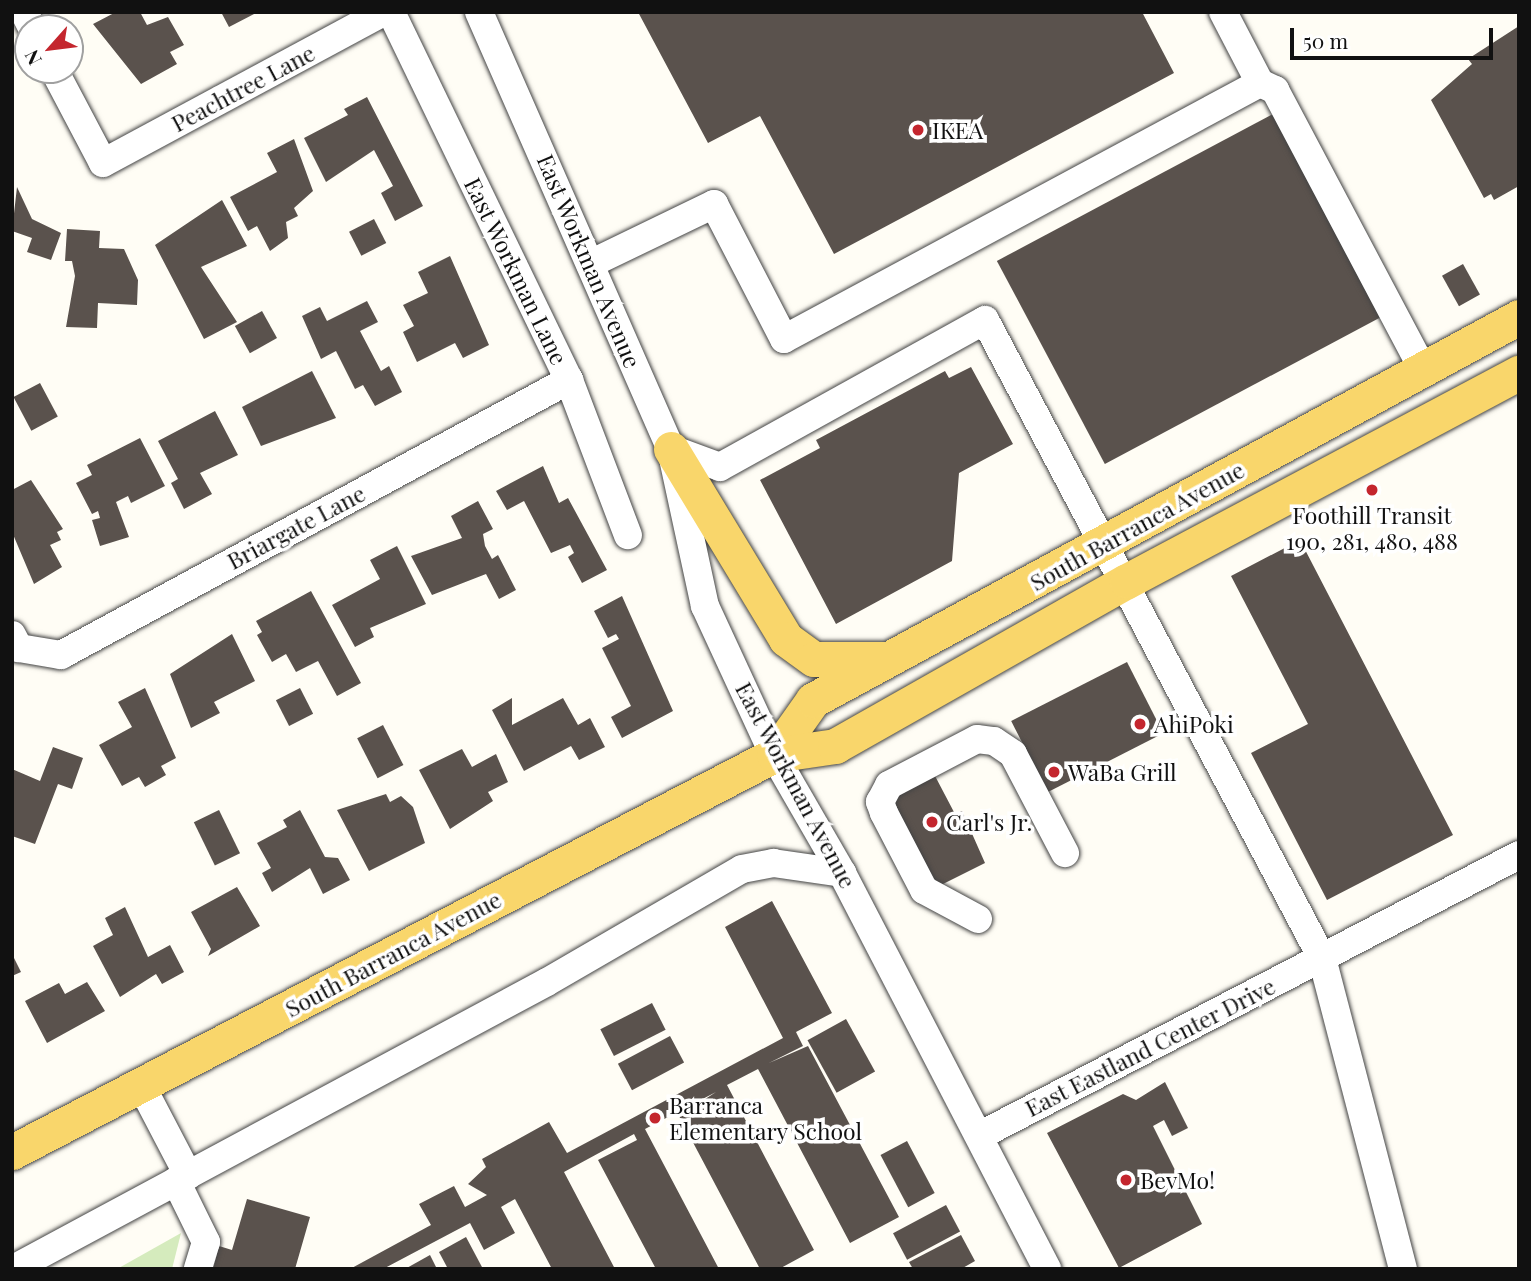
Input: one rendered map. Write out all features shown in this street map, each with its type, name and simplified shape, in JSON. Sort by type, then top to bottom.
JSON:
[{"type":"main road","name":"South Barranca Avenue","points":[[774,755],[813,700],[1423,370],[1517,328]]},
{"type":"main road","points":[[1418,427],[1430,402],[1515,352],[1517,328]]},
{"type":"main road","name":"South Barranca Avenue","points":[[12,1152],[774,755],[835,746],[1127,581],[1519,373]]},
{"type":"main road","points":[[671,449],[786,639],[814,659],[892,659]]},
{"type":"street","name":"Peachtree Lane","points":[[61,84],[103,163],[384,12]]},
{"type":"street","name":"East Workman Lane","points":[[391,12],[569,380],[628,535]]},
{"type":"street","name":"East Workman Avenue","points":[[479,12],[671,449],[705,606],[774,755],[842,873],[1048,1269]]},
{"type":"street","points":[[1223,12],[1260,83],[1275,90],[1423,370]]},
{"type":"street","points":[[590,264],[714,204],[784,339],[1260,83]]},
{"type":"street","points":[[671,449],[720,467],[985,320],[1107,542],[1322,958],[1403,1269]]},
{"type":"street","name":"Briargate Lane","points":[[16,642],[61,655],[569,380]]},
{"type":"street","points":[[978,919],[924,890],[880,802],[889,785],[977,740],[993,741],[1013,754],[1065,853]]},
{"type":"street","name":"East Eastland Center Drive","points":[[979,1136],[1519,855]]},
{"type":"street","points":[[13,1269],[547,982],[742,869],[773,863],[842,873]]},
{"type":"street","points":[[141,1085],[182,1178],[206,1242],[198,1269]]},
{"type":"green space","points":[[181,1233],[172,1269],[117,1269]]},
{"type":"building","points":[[116,12],[140,12],[147,25],[168,17],[184,45],[170,52],[177,64],[141,84],[93,24]]},
{"type":"building","points":[[221,12],[258,12],[229,27]]},
{"type":"building","name":"IKEA","points":[[638,12],[1142,12],[1174,73],[834,254],[760,116],[708,143]]},
{"type":"building","points":[[1519,26],[1519,186],[1494,200],[1491,194],[1484,198],[1431,100],[1472,64],[1468,59]]},
{"type":"building","points":[[367,97],[423,206],[395,221],[381,193],[393,186],[374,150],[326,182],[304,138],[348,115],[344,109]]},
{"type":"building","points":[[1275,113],[1383,316],[1105,464],[997,261]]},
{"type":"building","points":[[294,139],[313,191],[294,208],[298,216],[286,222],[288,238],[270,251],[257,226],[248,231],[230,197],[277,172],[267,153]]},
{"type":"building","points":[[17,187],[32,219],[61,233],[51,260],[27,252],[32,238],[12,231]]},
{"type":"building","points":[[222,200],[247,246],[201,267],[237,322],[204,339],[155,245]]},
{"type":"building","points":[[374,219],[386,243],[361,256],[349,232]]},
{"type":"building","points":[[67,229],[100,231],[99,248],[124,249],[138,280],[137,305],[98,303],[97,328],[66,327],[75,276],[72,261],[65,261]]},
{"type":"building","points":[[450,256],[489,345],[463,358],[455,343],[417,362],[403,332],[414,326],[403,305],[428,293],[418,272]]},
{"type":"building","points":[[1463,264],[1480,295],[1459,306],[1442,276]]},
{"type":"building","points":[[367,301],[378,322],[360,331],[381,371],[389,366],[402,392],[375,406],[363,385],[355,389],[336,351],[321,359],[302,316],[320,307],[327,321]]},
{"type":"building","points":[[262,311],[277,338],[250,353],[235,326]]},
{"type":"building","points":[[971,367],[1013,444],[959,473],[952,561],[836,624],[760,480],[820,448],[816,440],[945,371],[949,378]]},
{"type":"building","points":[[312,371],[336,418],[261,446],[242,407]]},
{"type":"building","points":[[40,383],[58,417],[31,431],[14,397]]},
{"type":"building","points":[[215,411],[238,455],[200,473],[212,494],[184,509],[171,483],[178,479],[158,441]]},
{"type":"building","points":[[140,438],[165,486],[131,503],[128,496],[116,502],[129,537],[100,546],[92,520],[100,518],[98,511],[92,514],[76,483],[92,475],[87,465]]},
{"type":"building","points":[[543,466],[559,503],[568,498],[607,570],[582,583],[568,557],[574,553],[570,545],[551,553],[524,501],[507,510],[496,491]]},
{"type":"building","points":[[31,480],[63,529],[57,532],[61,540],[50,545],[62,567],[34,584],[12,532],[12,490]]},
{"type":"building","points":[[478,501],[493,529],[483,534],[485,546],[492,559],[498,555],[516,590],[499,599],[486,574],[432,595],[411,556],[462,538],[451,516]]},
{"type":"building","points":[[1300,540],[1453,835],[1327,900],[1251,753],[1308,724],[1231,576]]},
{"type":"building","points":[[397,546],[426,604],[370,628],[374,637],[355,647],[332,605],[380,579],[370,560]]},
{"type":"building","points":[[311,591],[361,683],[337,696],[318,661],[296,672],[286,654],[272,662],[257,635],[262,632],[256,621]]},
{"type":"building","points":[[622,596],[673,711],[622,738],[611,717],[631,706],[602,648],[619,639],[616,634],[608,638],[594,611]]},
{"type":"building","points":[[232,634],[255,681],[214,702],[220,713],[191,728],[170,674]]},
{"type":"building","points":[[1127,662],[1163,733],[1047,792],[1011,721]]},
{"type":"building","points":[[145,688],[176,758],[161,766],[166,775],[145,787],[139,777],[122,786],[99,745],[132,727],[118,702]]},
{"type":"building","points":[[300,688],[313,714],[289,726],[276,700]]},
{"type":"building","points":[[512,698],[512,725],[563,698],[578,725],[590,718],[605,747],[579,760],[571,746],[524,771],[492,710]]},
{"type":"building","points":[[383,725],[403,765],[378,778],[357,738]]},
{"type":"building","points":[[53,747],[83,758],[72,789],[58,784],[35,844],[12,836],[12,769],[40,781]]},
{"type":"building","points":[[462,749],[472,767],[496,754],[508,782],[488,792],[493,801],[450,829],[419,770]]},
{"type":"building","name":"Carl's Jr.","points":[[934,774],[955,814],[962,811],[985,863],[941,885],[929,879],[884,800]]},
{"type":"building","points":[[386,794],[390,802],[401,796],[413,807],[425,843],[369,871],[337,810]]},
{"type":"building","points":[[219,810],[240,853],[215,865],[194,822]]},
{"type":"building","points":[[300,810],[325,857],[338,858],[350,880],[323,894],[310,868],[272,892],[262,873],[271,868],[257,843],[287,827],[283,820]]},
{"type":"building","points":[[237,887],[260,926],[208,956],[211,949],[191,912]]},
{"type":"building","points":[[772,901],[832,1013],[796,1032],[803,1046],[769,1063],[808,1046],[899,1217],[850,1243],[758,1069],[727,1085],[814,1250],[779,1269],[760,1269],[679,1116],[716,1092],[645,1129],[719,1269],[656,1269],[598,1160],[637,1140],[634,1134],[564,1172],[615,1269],[552,1269],[515,1199],[501,1207],[515,1233],[484,1250],[470,1223],[383,1269],[350,1269],[431,1225],[419,1204],[454,1186],[465,1207],[487,1195],[468,1184],[486,1167],[482,1159],[549,1122],[567,1153],[783,1038],[725,927]]},
{"type":"building","points":[[125,907],[148,957],[170,945],[184,972],[162,984],[156,974],[120,997],[93,946],[113,935],[105,918]]},
{"type":"building","points":[[12,954],[21,972],[12,976]]},
{"type":"building","points":[[87,982],[105,1011],[47,1043],[25,1001],[59,983],[65,994]]},
{"type":"building","points":[[652,1003],[666,1030],[614,1056],[600,1029]]},
{"type":"building","points":[[846,1019],[875,1071],[837,1093],[808,1040]]},
{"type":"building","points":[[670,1036],[684,1062],[632,1090],[618,1064]]},
{"type":"building","name":"BevMo!","points":[[1165,1082],[1188,1128],[1172,1136],[1164,1120],[1153,1126],[1202,1224],[1119,1268],[1047,1133],[1123,1094],[1136,1100]]},
{"type":"building","points":[[907,1141],[935,1193],[908,1207],[881,1155]]},
{"type":"building","points":[[247,1199],[310,1217],[295,1269],[213,1269],[219,1246],[232,1250]]},
{"type":"building","points":[[946,1205],[960,1231],[907,1260],[893,1233]]},
{"type":"building","points":[[961,1235],[975,1261],[961,1269],[913,1269],[909,1262]]},
{"type":"building","points":[[466,1237],[483,1269],[448,1269],[439,1252]]},
{"type":"building","points":[[430,1255],[437,1269],[405,1269]]},
{"type":"place","name":"IKEA","points":[[918,130]]},
{"type":"place","name":"Foothill Transit 190, 281, 480, 488","points":[[1372,490]]},
{"type":"place","name":"AhiPoki","points":[[1140,724]]},
{"type":"place","name":"WaBa Grill","points":[[1054,772]]},
{"type":"place","name":"Carl's Jr.","points":[[932,822]]},
{"type":"place","name":"Barranca Elementary School","points":[[655,1118]]},
{"type":"place","name":"BevMo!","points":[[1126,1180]]}]
